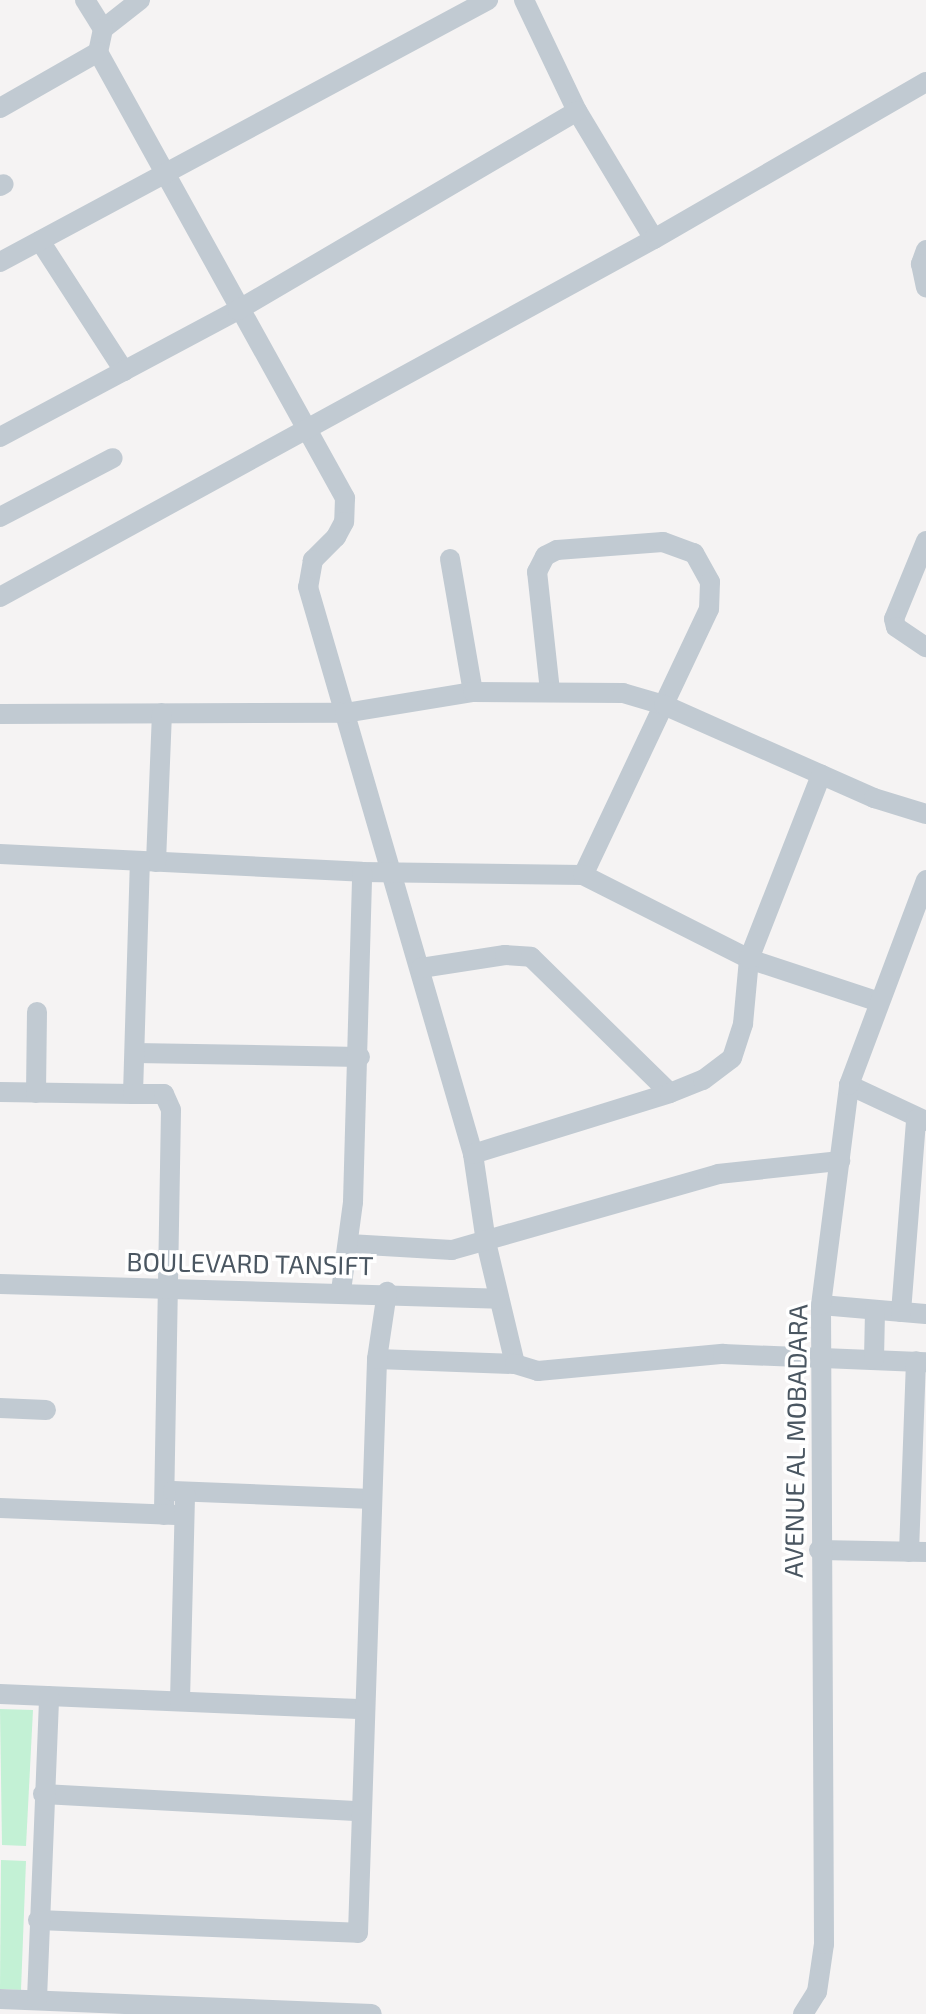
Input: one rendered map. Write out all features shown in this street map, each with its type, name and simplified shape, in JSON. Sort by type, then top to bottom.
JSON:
[{"type":"street","points":[[85,0],[103,29]]},
{"type":"street","points":[[140,0],[103,29],[98,52],[302,428],[345,498],[344,522],[313,560],[308,578],[473,1154],[486,1242],[515,1364]]},
{"type":"street","points":[[0,262],[488,0]]},
{"type":"street","points":[[524,0],[577,111],[654,239]]},
{"type":"street","points":[[0,108],[98,52]]},
{"type":"street","points":[[0,597],[302,428],[654,239],[926,82]]},
{"type":"street","points":[[0,437],[238,310],[577,111]]},
{"type":"street","points":[[40,241],[124,371]]},
{"type":"street","points":[[926,250],[921,264],[926,287]]},
{"type":"street","points":[[0,517],[113,458]]},
{"type":"street","points":[[926,541],[926,550],[894,619],[896,627],[926,647]]},
{"type":"street","points":[[550,691],[539,562],[557,550],[678,543],[688,547],[705,569],[711,595],[664,705],[583,875]]},
{"type":"street","points":[[450,559],[473,692]]},
{"type":"street","points":[[0,714],[345,713],[473,692],[623,693],[664,705],[821,775],[926,814]]},
{"type":"street","points":[[133,1094],[148,861],[162,713]]},
{"type":"street","points":[[473,1154],[670,1093],[703,1080],[732,1058],[743,1024],[749,959],[821,775]]},
{"type":"street","points":[[0,854],[362,872],[583,875],[749,959],[876,1001]]},
{"type":"street","points":[[341,1291],[349,1244],[360,1057],[362,872]]},
{"type":"street","name":"AVENUE AL MOBADARA","points":[[803,2014],[817,1992],[824,1944],[819,1550],[821,1305],[849,1085],[876,1001],[926,882]]},
{"type":"street","points":[[421,968],[505,955],[531,957],[670,1093]]},
{"type":"street","points":[[36,1093],[37,1012]]},
{"type":"street","points":[[135,1053],[360,1057]]},
{"type":"street","points":[[849,1085],[921,1120],[901,1312]]},
{"type":"street","points":[[0,1092],[160,1093],[170,1101],[167,1288],[180,1701]]},
{"type":"street","points":[[349,1244],[452,1250],[718,1174],[840,1161]]},
{"type":"street","name":"BOULEVARD TANSIFT","points":[[0,1284],[387,1292],[499,1299]]},
{"type":"street","points":[[38,1920],[358,1933],[377,1359],[387,1292]]},
{"type":"street","points":[[821,1305],[926,1314]]},
{"type":"street","points":[[874,1359],[875,1310]]},
{"type":"street","points":[[377,1359],[515,1364],[538,1371],[723,1354],[921,1362],[917,1552],[819,1550]]},
{"type":"street","points":[[0,1408],[46,1410]]},
{"type":"street","points":[[175,1491],[372,1499]]},
{"type":"street","points":[[0,1508],[174,1515]]},
{"type":"street","points":[[0,1694],[365,1709]]},
{"type":"street","points":[[37,1999],[49,1696]]},
{"type":"street","points":[[43,1794],[360,1811]]},
{"type":"street","points":[[0,1999],[372,2014]]},
{"type":"green space","points":[[0,1709],[33,1710],[26,1846],[2,1845]]},
{"type":"green space","points":[[1,1860],[26,1861],[21,1990],[0,1989]]}]
